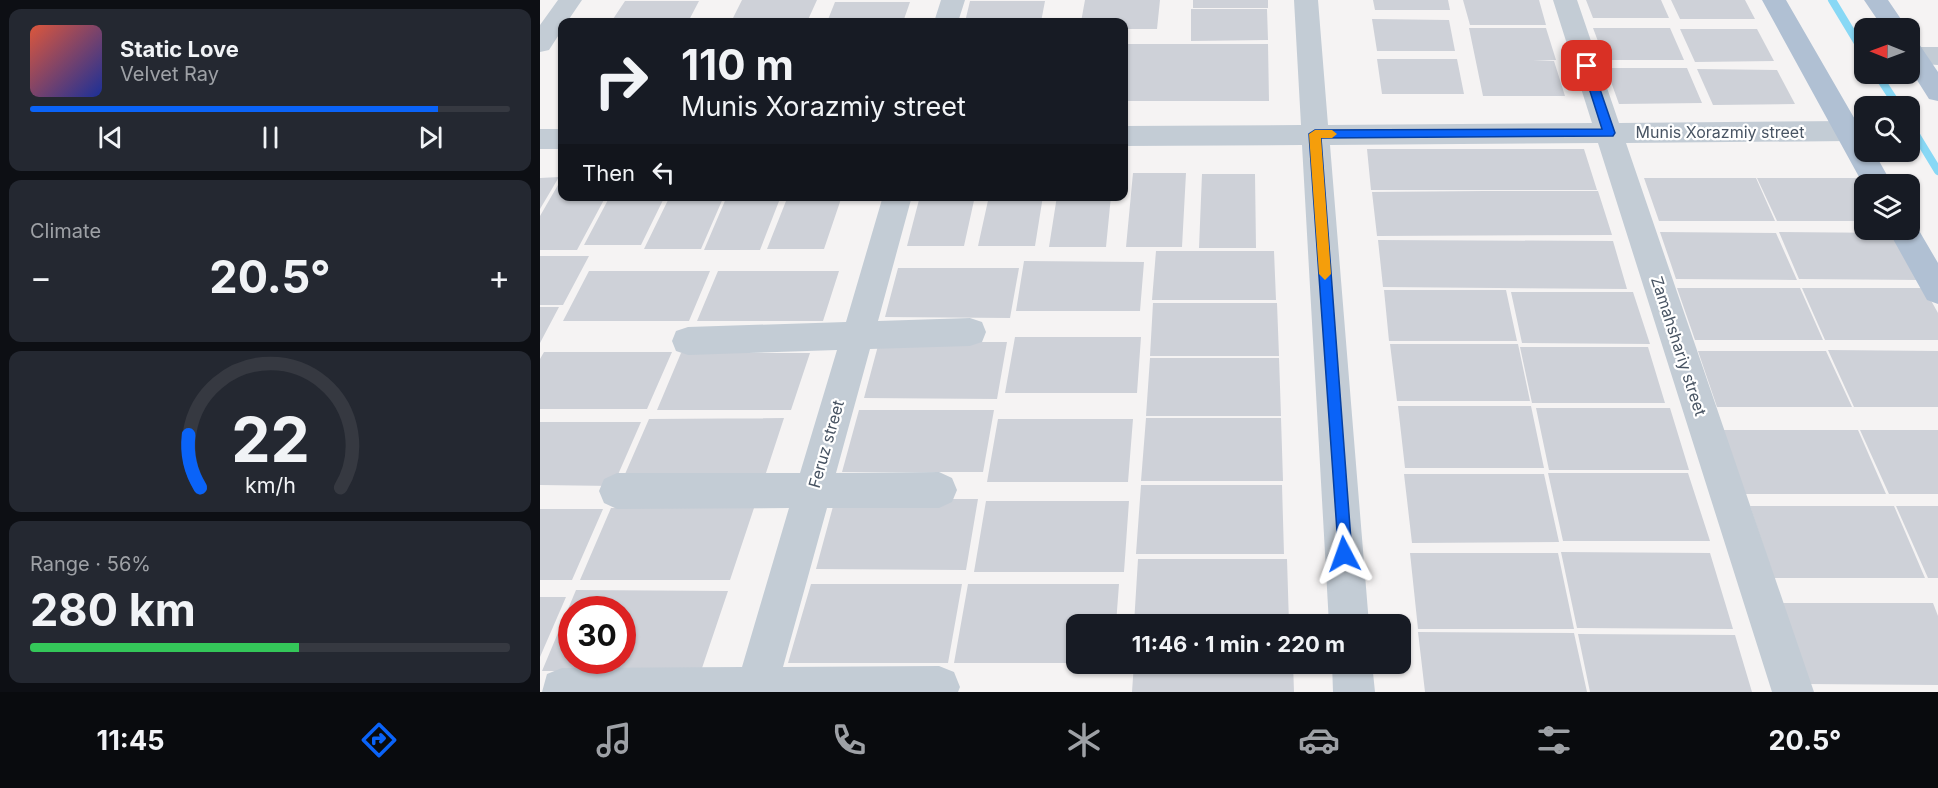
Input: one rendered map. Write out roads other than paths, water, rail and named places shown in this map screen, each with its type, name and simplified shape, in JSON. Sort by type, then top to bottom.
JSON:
[{"type":"main road","points":[[1774,0],[1872,174]]},
{"type":"main road","points":[[1876,0],[1888,18]]},
{"type":"main road","points":[[1920,54],[1938,92]]},
{"type":"main road","points":[[1909,240],[1938,291]]},
{"type":"street","points":[[540,44],[570,0]]},
{"type":"street","points":[[947,18],[952,0]]},
{"type":"street","points":[[1306,0],[1348,614]]},
{"type":"street","name":"Zamahshariy street","points":[[1565,0],[1793,692]]},
{"type":"street","name":"Munis Xorazmiy street","points":[[1128,136],[1848,131]]},
{"type":"street","points":[[540,139],[558,139]]},
{"type":"street","name":"Feruz street","points":[[755,690],[897,201]]},
{"type":"street","points":[[688,341],[970,332]]},
{"type":"street","points":[[617,491],[939,490]]},
{"type":"street","points":[[1353,674],[1354,692]]},
{"type":"street","points":[[562,689],[755,690],[939,687]]},
{"type":"waterway","points":[[1832,0],[1854,36]]},
{"type":"waterway","points":[[1884,84],[1891,96]]},
{"type":"waterway","points":[[1920,141],[1938,171]]}]
